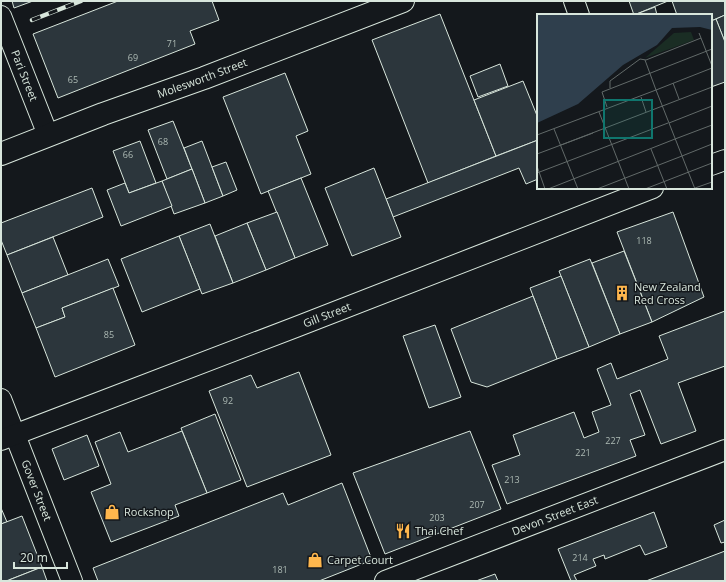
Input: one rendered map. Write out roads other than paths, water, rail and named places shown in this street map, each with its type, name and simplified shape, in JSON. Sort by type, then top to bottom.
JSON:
[{"type":"highway","name":"Molesworth Street","points":[[1,154],[48,135],[204,78],[402,1]]},
{"type":"street","points":[[574,1],[579,14]]},
{"type":"street","name":"Pari Street","points":[[1,16],[48,135]]},
{"type":"street","points":[[712,165],[725,160]]},
{"type":"street","name":"Gill Street","points":[[8,438],[648,189]]},
{"type":"street","name":"Gover Street","points":[[1,399],[8,438],[72,581]]},
{"type":"street","name":"Devon Street East","points":[[386,581],[725,450]]},
{"type":"railway","points":[[32,20],[81,1]]},
{"type":"place","name":"New Zealand Red Cross","points":[[622,293]]},
{"type":"place","name":"Rockshop","points":[[112,512]]},
{"type":"place","name":"Thai Chef","points":[[403,531]]},
{"type":"place","name":"Carpet Court","points":[[315,560]]}]
